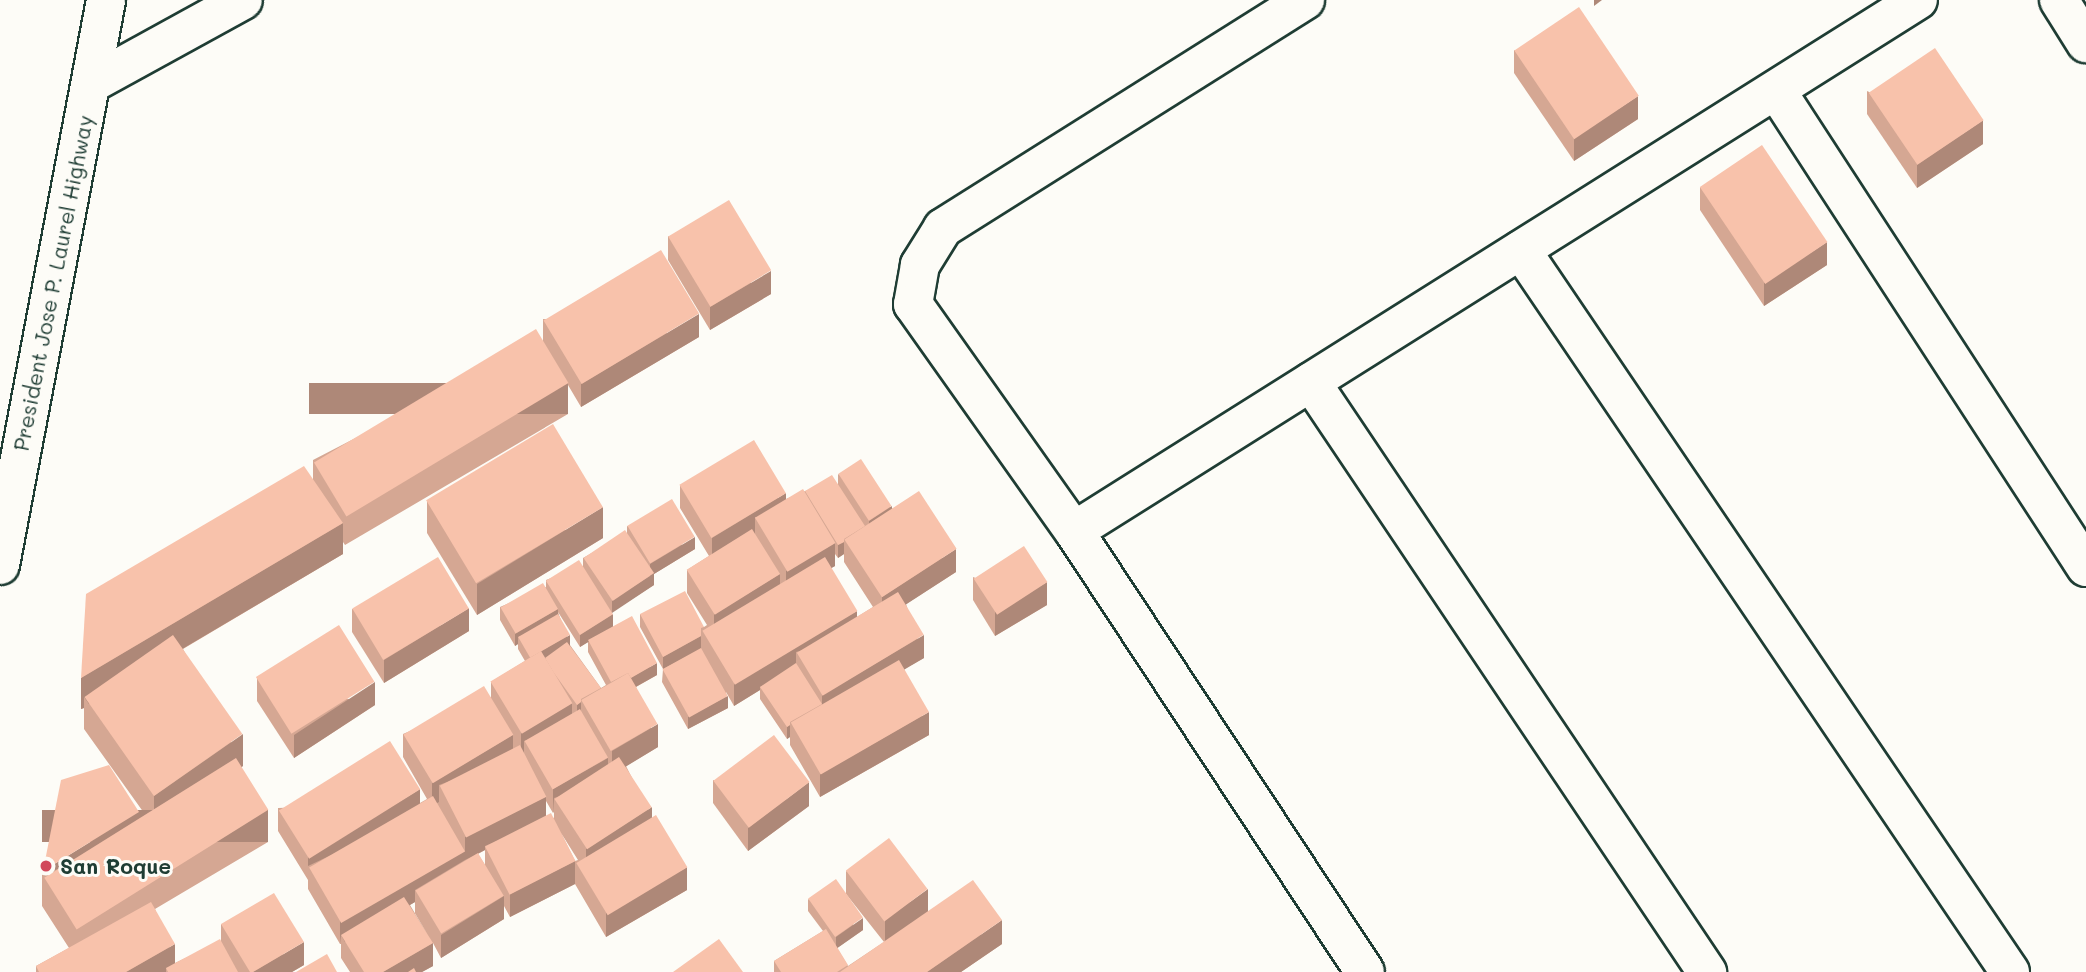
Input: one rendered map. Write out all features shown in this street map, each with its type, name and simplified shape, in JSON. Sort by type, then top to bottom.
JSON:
[{"type":"main road","name":"President Jose P. Laurel Highway","points":[[0,565],[106,0]]},
{"type":"main road","points":[[92,83],[243,0]]},
{"type":"main road","points":[[1305,0],[943,228],[920,265],[913,304],[1074,531],[1365,972]]},
{"type":"main road","points":[[1074,531],[1918,0]]},
{"type":"main road","points":[[2059,0],[2086,43]]},
{"type":"main road","points":[[1776,90],[2086,567]]},
{"type":"main road","points":[[1521,250],[2010,972]]},
{"type":"main road","points":[[1311,382],[1707,972]]},
{"type":"building","points":[[1579,7],[1639,96],[1574,139],[1514,51]]},
{"type":"building","points":[[1935,48],[1984,120],[1917,165],[1869,93]]},
{"type":"building","points":[[1762,145],[1827,242],[1765,284],[1700,187]]},
{"type":"building","points":[[729,200],[771,270],[710,307],[668,237]]},
{"type":"building","points":[[661,250],[699,313],[582,384],[544,321]]},
{"type":"building","points":[[536,329],[568,383],[346,516],[314,462]]},
{"type":"building","points":[[553,424],[603,507],[476,583],[426,500]]},
{"type":"building","points":[[754,440],[786,493],[711,538],[679,485]]},
{"type":"building","points":[[861,459],[891,506],[869,521],[838,474]]},
{"type":"building","points":[[304,466],[343,523],[81,678],[86,594]]},
{"type":"building","points":[[832,475],[865,526],[838,545],[805,491]]},
{"type":"building","points":[[803,489],[835,543],[787,572],[755,518]]},
{"type":"building","points":[[919,491],[957,549],[882,597],[844,539]]},
{"type":"building","points":[[672,499],[695,537],[650,563],[627,526]]},
{"type":"building","points":[[752,529],[780,574],[715,615],[687,570]]},
{"type":"building","points":[[625,530],[654,573],[613,601],[584,558]]},
{"type":"building","points":[[1024,546],[1047,582],[997,615],[974,579]]},
{"type":"building","points":[[438,557],[469,608],[383,660],[352,609]]},
{"type":"building","points":[[825,557],[857,611],[735,685],[702,631]]},
{"type":"building","points":[[579,560],[613,614],[580,635],[546,581]]},
{"type":"building","points":[[543,583],[558,609],[516,633],[501,608]]},
{"type":"building","points":[[685,591],[704,627],[701,628],[701,636],[663,657],[640,614]]},
{"type":"building","points":[[898,592],[924,635],[823,696],[797,653]]},
{"type":"building","points":[[558,614],[570,635],[530,658],[518,637]]},
{"type":"building","points":[[632,616],[657,663],[631,678],[628,673],[611,682],[588,640]]},
{"type":"building","points":[[339,625],[375,682],[291,734],[256,677]]},
{"type":"building","points":[[173,635],[242,734],[154,796],[85,697]]},
{"type":"building","points":[[567,642],[601,688],[581,699],[577,705],[545,658]]},
{"type":"building","points":[[701,648],[728,696],[689,717],[663,669]]},
{"type":"building","points":[[541,651],[572,703],[522,734],[490,681]]},
{"type":"building","points":[[899,660],[929,712],[821,774],[791,723]]},
{"type":"building","points":[[796,663],[822,704],[790,722],[787,727],[760,687]]},
{"type":"building","points":[[628,673],[658,724],[611,751],[581,700]]},
{"type":"building","points":[[484,686],[513,735],[433,783],[403,734]]},
{"type":"building","points":[[580,709],[608,757],[553,789],[525,741]]},
{"type":"building","points":[[774,735],[810,782],[749,828],[713,781]]},
{"type":"building","points":[[390,741],[420,789],[309,859],[279,810]]},
{"type":"building","points":[[520,745],[546,797],[466,838],[440,786]]},
{"type":"building","points":[[619,757],[652,807],[587,849],[554,799]]},
{"type":"building","points":[[236,758],[268,810],[77,929],[44,878]]},
{"type":"building","points":[[109,765],[139,812],[43,871],[61,780]]},
{"type":"building","points":[[433,796],[465,851],[341,923],[309,868]]},
{"type":"building","points":[[551,813],[576,861],[510,895],[485,847]]},
{"type":"building","points":[[656,815],[687,867],[608,915],[576,863]]},
{"type":"building","points":[[889,838],[928,889],[884,922],[846,870]]},
{"type":"building","points":[[478,853],[504,896],[441,933],[415,891]]},
{"type":"building","points":[[836,879],[863,918],[835,937],[808,899]]},
{"type":"building","points":[[973,880],[1002,920],[927,972],[840,972]]},
{"type":"building","points":[[274,893],[304,942],[250,972],[221,924]]},
{"type":"building","points":[[404,897],[433,943],[383,972],[364,972],[341,935]]},
{"type":"building","points":[[151,902],[175,944],[126,972],[39,972],[36,966]]},
{"type":"building","points":[[826,929],[848,965],[837,972],[781,972],[774,961]]},
{"type":"building","points":[[220,939],[238,972],[168,972],[166,968]]},
{"type":"building","points":[[719,939],[743,972],[673,972]]},
{"type":"building","points":[[327,954],[337,972],[296,972]]},
{"type":"place","name":"San Roque","points":[[46,866]]}]
